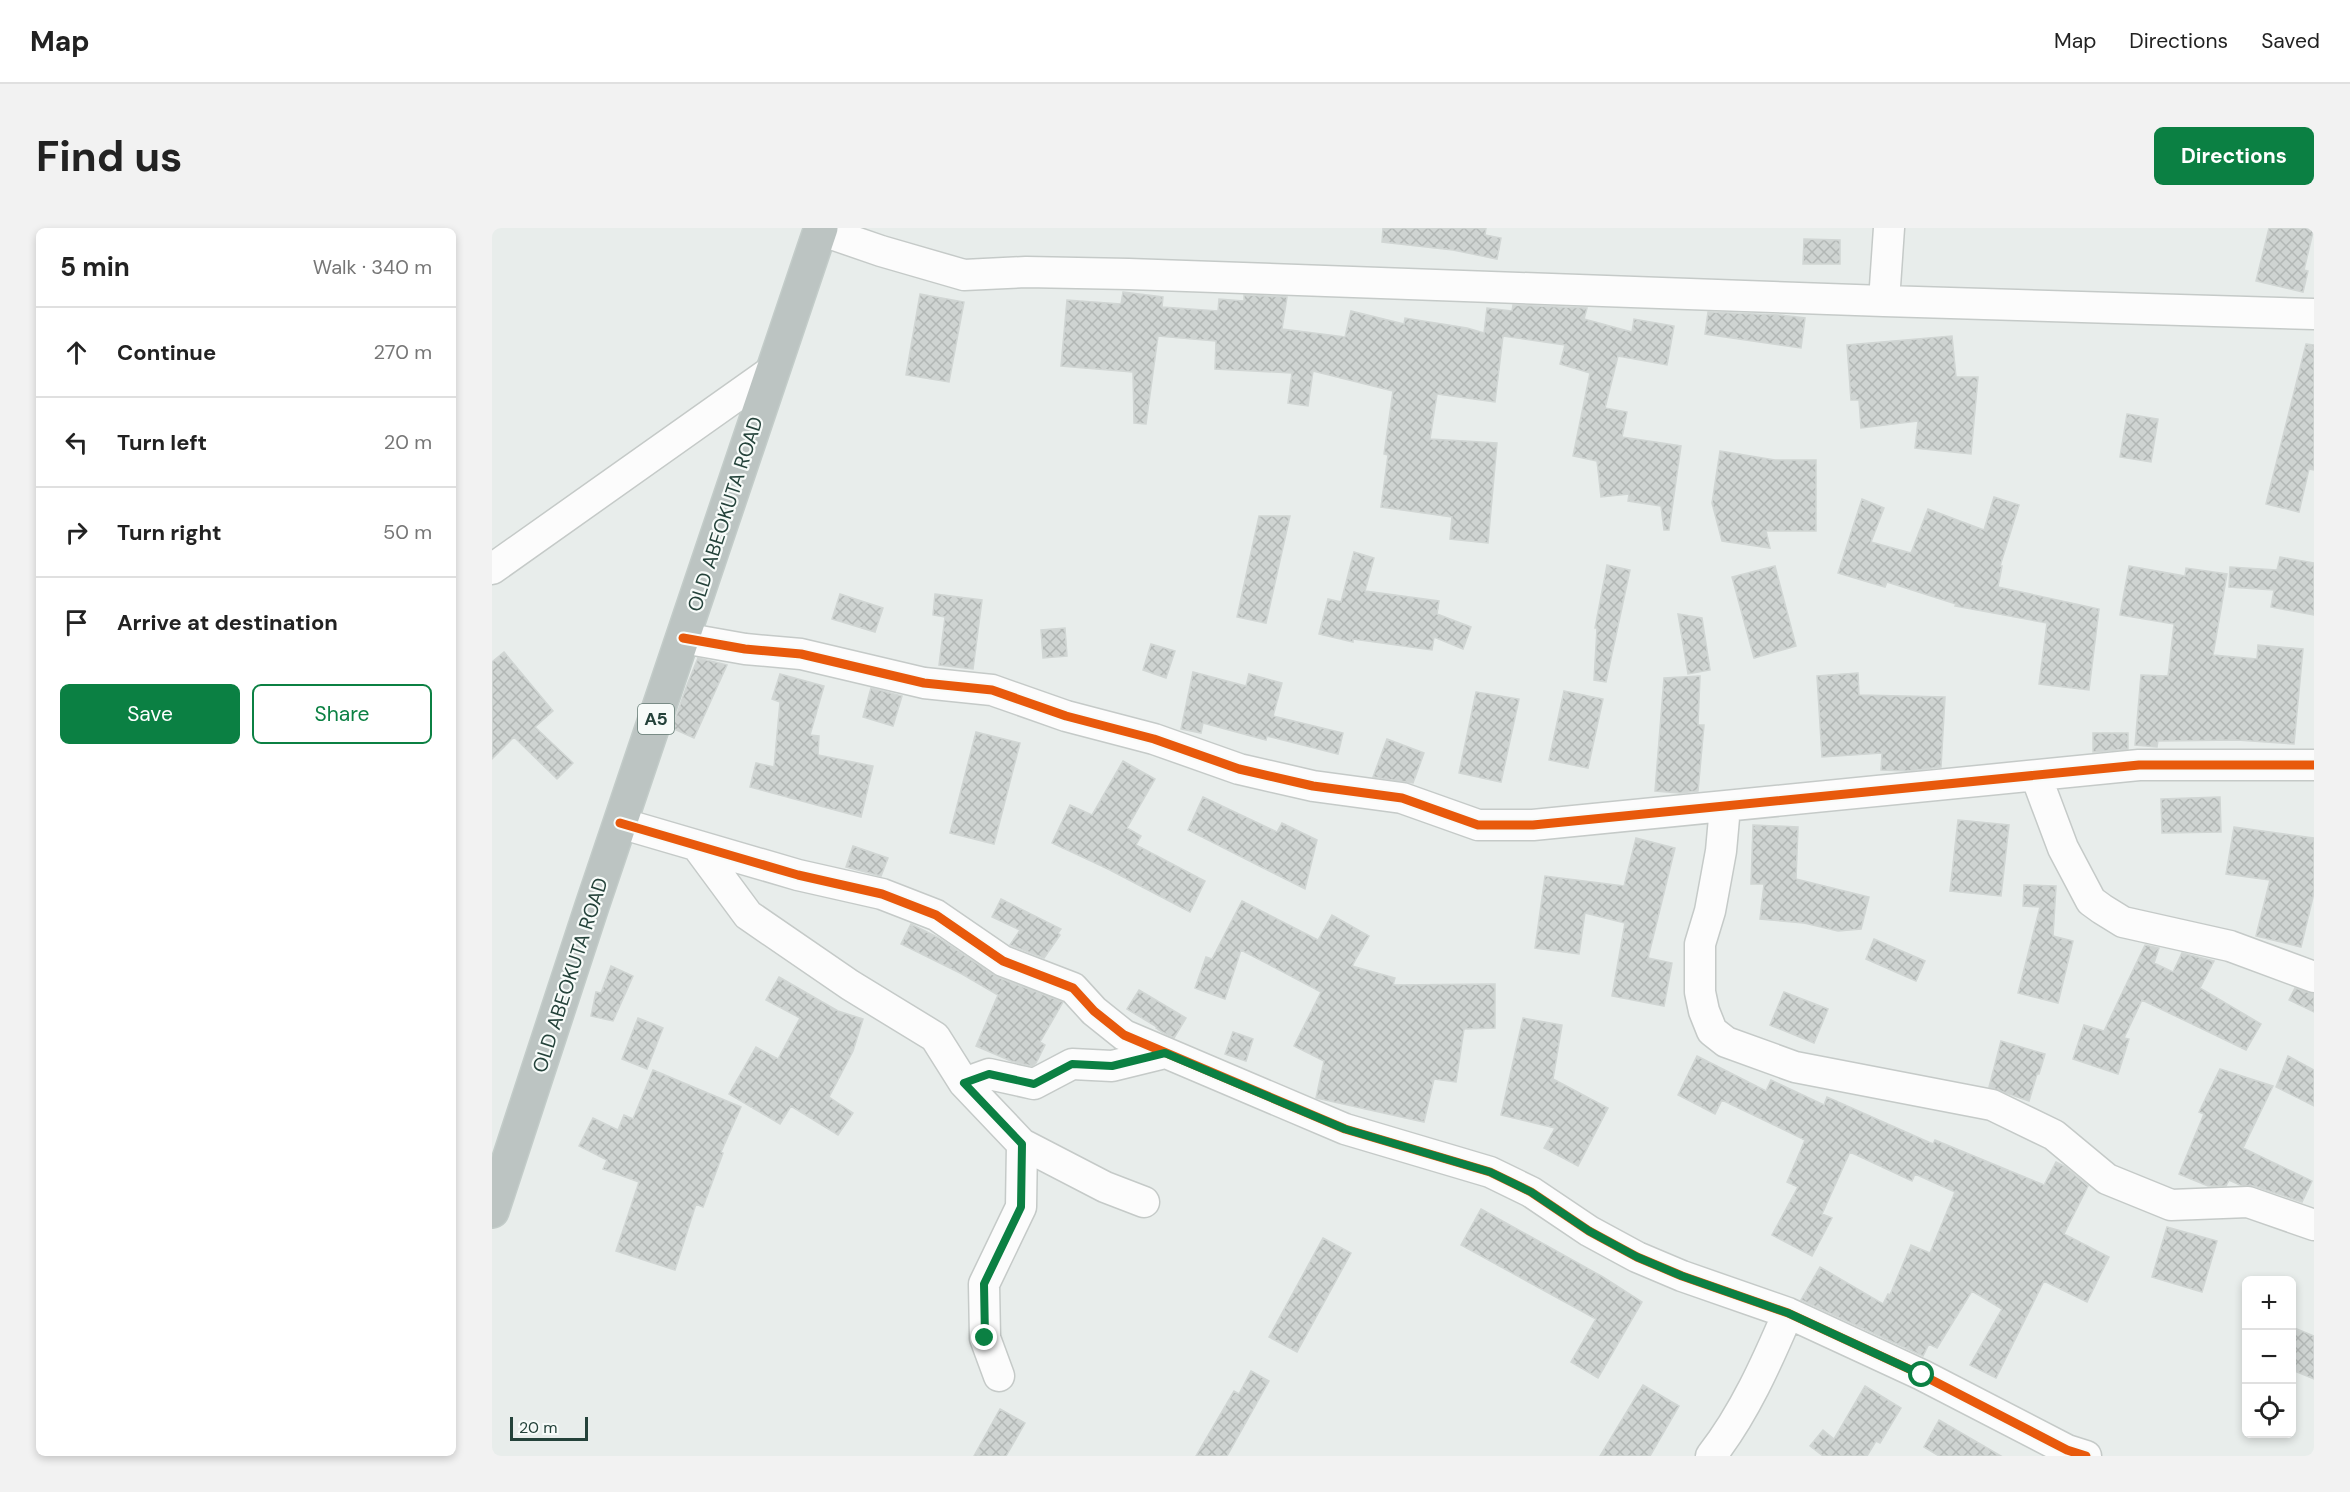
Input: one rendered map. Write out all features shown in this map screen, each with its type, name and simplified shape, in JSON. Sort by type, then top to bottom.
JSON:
[{"type":"highway","name":"OLD ABEOKUTA ROAD","points":[[492,1211],[620,823],[821,229]]},
{"type":"street","points":[[1884,301],[1889,228]]},
{"type":"street","points":[[821,229],[881,251],[964,275],[1026,272],[1129,274],[2314,314]]},
{"type":"street","points":[[492,569],[773,370]]},
{"type":"street","points":[[683,639],[745,649],[801,654],[924,683],[992,690],[1066,716],[1154,739],[1239,769],[1313,786],[1402,798],[1478,825],[1533,825],[2139,765],[2314,765]]},
{"type":"street","points":[[2036,776],[2068,858],[2091,901],[2102,909],[2123,922],[2230,946],[2314,976]]},
{"type":"street","points":[[1725,807],[1721,851],[1710,911],[1700,944],[1700,992],[1712,1031],[1726,1042],[1795,1067],[1992,1105],[2054,1135],[2107,1179],[2171,1205],[2248,1202],[2314,1225]]},
{"type":"street","points":[[620,823],[798,875],[882,894],[936,915],[1003,961],[1074,988],[1094,1011],[1124,1035],[1345,1129],[1490,1172],[1531,1192],[1589,1231],[1637,1257],[1682,1276],[1788,1313],[1922,1375],[2067,1450],[2086,1456]]},
{"type":"street","points":[[698,846],[748,915],[850,985],[935,1037],[964,1083],[1022,1144],[1105,1186],[1144,1202]]},
{"type":"street","points":[[964,1083],[989,1074],[1034,1084],[1072,1064],[1112,1066],[1165,1053]]},
{"type":"street","points":[[999,1376],[985,1338],[984,1284],[1021,1207],[1022,1144]]},
{"type":"street","points":[[1711,1456],[1764,1368],[1788,1313]]},
{"type":"building","points":[[1383,228],[1486,228],[1485,235],[1501,238],[1497,259],[1453,250],[1382,242]]},
{"type":"building","points":[[2269,228],[2314,228],[2304,270],[2308,271],[2303,292],[2256,281]]},
{"type":"building","points":[[1804,239],[1840,240],[1840,264],[1803,264]]},
{"type":"building","points":[[1123,292],[1163,297],[1162,307],[1218,311],[1219,299],[1244,301],[1244,295],[1287,297],[1282,329],[1345,337],[1351,311],[1404,324],[1405,318],[1484,333],[1487,308],[1512,311],[1513,305],[1587,308],[1584,319],[1632,332],[1634,319],[1674,326],[1667,365],[1618,356],[1605,408],[1627,412],[1622,437],[1681,446],[1669,530],[1664,530],[1661,506],[1628,501],[1629,494],[1601,497],[1597,461],[1573,456],[1590,373],[1560,364],[1565,345],[1503,336],[1495,402],[1437,394],[1430,439],[1497,443],[1488,543],[1450,539],[1452,517],[1381,507],[1388,455],[1384,454],[1393,391],[1313,371],[1308,406],[1288,403],[1292,373],[1215,369],[1216,341],[1158,336],[1146,424],[1134,423],[1133,372],[1061,366],[1067,300],[1121,304]]},
{"type":"building","points":[[920,294],[964,302],[949,382],[906,375]]},
{"type":"building","points":[[1708,312],[1805,318],[1801,348],[1705,334]]},
{"type":"building","points":[[1952,336],[1956,377],[1978,377],[1971,454],[1915,448],[1918,421],[1861,428],[1859,400],[1851,400],[1847,345]]},
{"type":"building","points":[[2306,344],[2314,345],[2314,470],[2309,469],[2299,512],[2266,504]]},
{"type":"building","points":[[2127,414],[2158,419],[2151,462],[2120,457]]},
{"type":"building","points":[[1720,451],[1775,460],[1816,460],[1816,531],[1766,531],[1770,548],[1722,541],[1712,503]]},
{"type":"building","points":[[1994,497],[2019,505],[2000,566],[2002,566],[1998,587],[2099,609],[2089,690],[2039,684],[2047,623],[1955,606],[1956,604],[1887,582],[1885,587],[1838,573],[1862,499],[1884,508],[1871,542],[1911,553],[1928,509],[1984,530]]},
{"type":"building","points":[[1259,516],[1290,516],[1266,623],[1237,617]]},
{"type":"building","points":[[1354,552],[1374,558],[1365,591],[1439,601],[1437,614],[1471,627],[1463,649],[1434,637],[1432,650],[1353,639],[1353,642],[1319,634],[1328,599],[1341,602]]},
{"type":"building","points":[[2280,557],[2314,563],[2314,615],[2271,607],[2274,590],[2229,587],[2230,567],[2277,570]]},
{"type":"building","points":[[1607,565],[1630,570],[1606,682],[1594,680],[1597,628],[1595,628]]},
{"type":"building","points":[[1775,566],[1796,646],[1754,658],[1732,577]]},
{"type":"building","points":[[2129,566],[2185,576],[2186,568],[2227,574],[2213,655],[2257,659],[2258,645],[2303,649],[2294,744],[2237,740],[2158,741],[2157,747],[2135,745],[2141,675],[2168,676],[2174,624],[2120,615]]},
{"type":"building","points":[[840,594],[883,608],[875,632],[832,619]]},
{"type":"building","points":[[935,594],[982,600],[973,669],[939,665],[945,617],[933,615]]},
{"type":"building","points":[[1678,614],[1702,618],[1710,670],[1688,674]]},
{"type":"building","points":[[1065,628],[1067,656],[1043,658],[1041,630]]},
{"type":"building","points":[[1151,644],[1175,651],[1166,678],[1143,670]]},
{"type":"building","points":[[504,652],[553,711],[535,727],[573,763],[557,779],[514,737],[492,759],[492,662]]},
{"type":"building","points":[[698,658],[727,665],[694,738],[672,728]]},
{"type":"building","points":[[1193,672],[1246,686],[1249,674],[1282,683],[1273,716],[1343,733],[1338,754],[1267,736],[1266,740],[1203,723],[1201,733],[1181,729]]},
{"type":"building","points":[[1858,673],[1859,695],[1945,697],[1941,767],[1907,771],[1881,770],[1882,753],[1822,757],[1817,676]]},
{"type":"building","points":[[780,674],[824,686],[810,735],[819,736],[818,755],[873,766],[861,817],[750,787],[756,763],[774,767],[780,702],[772,699]]},
{"type":"building","points":[[1700,676],[1698,725],[1704,725],[1698,791],[1680,793],[1655,791],[1664,678]]},
{"type":"building","points":[[871,688],[902,696],[893,726],[863,717]]},
{"type":"building","points":[[1564,691],[1603,699],[1588,768],[1549,760]]},
{"type":"building","points":[[1476,692],[1519,699],[1501,782],[1459,773]]},
{"type":"building","points":[[976,732],[1020,743],[994,844],[950,833]]},
{"type":"building","points":[[2093,733],[2128,733],[2128,749],[2093,752]]},
{"type":"building","points":[[1387,739],[1424,753],[1413,783],[1373,777]]},
{"type":"building","points":[[1123,761],[1155,779],[1127,828],[1141,836],[1136,845],[1205,881],[1190,912],[1052,843],[1070,805],[1092,815]]},
{"type":"building","points":[[1203,797],[1277,832],[1282,823],[1317,840],[1305,889],[1188,830]]},
{"type":"building","points":[[2220,797],[2221,832],[2162,833],[2161,799]]},
{"type":"building","points":[[1958,820],[2009,825],[2001,896],[1950,891]]},
{"type":"building","points":[[1753,825],[1798,827],[1796,879],[1869,897],[1861,929],[1838,931],[1804,923],[1760,919],[1764,884],[1751,884]]},
{"type":"building","points":[[2234,827],[2314,838],[2314,893],[2301,947],[2256,936],[2270,880],[2226,874]]},
{"type":"building","points":[[1636,838],[1675,848],[1648,958],[1672,963],[1664,1006],[1612,996],[1625,923],[1585,913],[1579,954],[1535,948],[1545,876],[1624,886]]},
{"type":"building","points":[[853,846],[888,858],[881,876],[846,867]]},
{"type":"building","points":[[2024,885],[2056,886],[2053,936],[2073,941],[2058,1003],[2018,993],[2040,907],[2023,906]]},
{"type":"building","points":[[1001,899],[1061,929],[1058,933],[1060,935],[1044,958],[1010,945],[1020,930],[992,917]]},
{"type":"building","points":[[1242,901],[1318,940],[1332,915],[1369,936],[1352,966],[1395,978],[1393,985],[1495,984],[1495,1028],[1464,1029],[1456,1082],[1434,1079],[1424,1122],[1316,1098],[1324,1061],[1294,1046],[1321,992],[1241,950],[1225,999],[1195,988],[1206,957],[1212,959]]},
{"type":"building","points":[[911,924],[937,937],[997,977],[1063,1002],[1040,1042],[1045,1045],[1036,1063],[1032,1066],[1011,1061],[976,1046],[998,995],[962,974],[901,944]]},
{"type":"building","points":[[1874,939],[1925,961],[1916,981],[1866,959]]},
{"type":"building","points":[[2145,945],[2159,948],[2154,963],[2173,972],[2182,953],[2214,961],[2200,988],[2261,1024],[2246,1050],[2142,1000],[2124,1038],[2129,1039],[2118,1074],[2073,1059],[2084,1025],[2104,1031]]},
{"type":"building","points":[[611,966],[633,976],[613,1021],[591,1016],[596,992],[601,993]]},
{"type":"building","points":[[779,977],[838,1011],[863,1019],[853,1051],[829,1097],[853,1113],[838,1135],[791,1106],[780,1124],[729,1094],[756,1047],[778,1059],[800,1018],[766,1000]]},
{"type":"building","points":[[2295,988],[2314,994],[2314,1012],[2289,1000]]},
{"type":"building","points":[[1139,990],[1186,1018],[1174,1038],[1127,1009]]},
{"type":"building","points":[[1784,992],[1828,1009],[1814,1043],[1770,1025]]},
{"type":"building","points":[[638,1018],[663,1028],[647,1069],[622,1059]]},
{"type":"building","points":[[1523,1018],[1562,1025],[1553,1079],[1608,1108],[1578,1166],[1544,1148],[1555,1128],[1501,1115]]},
{"type":"building","points":[[1233,1032],[1253,1039],[1246,1061],[1225,1054]]},
{"type":"building","points":[[2001,1041],[2045,1054],[2029,1101],[1989,1087]]},
{"type":"building","points":[[1697,1056],[1766,1091],[1771,1080],[1824,1105],[1827,1097],[1933,1144],[1935,1140],[2044,1185],[2056,1162],[2064,1166],[2088,1186],[2064,1234],[2109,1257],[2087,1302],[2044,1281],[1996,1378],[1970,1365],[2002,1309],[1972,1291],[1937,1348],[1929,1344],[1923,1356],[1801,1300],[1820,1267],[1883,1304],[1888,1294],[1890,1295],[1911,1245],[1930,1253],[1955,1192],[1915,1174],[1912,1181],[1850,1152],[1822,1214],[1832,1218],[1812,1256],[1772,1235],[1798,1187],[1787,1182],[1805,1140],[1722,1100],[1715,1114],[1678,1095]]},
{"type":"building","points":[[2288,1056],[2314,1070],[2314,1106],[2276,1087]]},
{"type":"building","points":[[2220,1069],[2273,1086],[2243,1148],[2312,1181],[2302,1202],[2229,1180],[2226,1186],[2208,1186],[2179,1174],[2204,1114],[2199,1112]]},
{"type":"building","points":[[653,1070],[741,1107],[721,1152],[723,1153],[703,1207],[696,1204],[675,1270],[616,1251],[639,1182],[603,1169],[607,1160],[579,1146],[593,1118],[618,1130],[624,1115],[633,1119]]},
{"type":"building","points":[[1481,1209],[1603,1277],[1642,1302],[1598,1378],[1571,1362],[1596,1319],[1461,1245]]},
{"type":"building","points":[[2167,1227],[2217,1241],[2202,1292],[2152,1277]]},
{"type":"building","points":[[1323,1238],[1351,1253],[1297,1352],[1269,1337]]},
{"type":"building","points":[[2296,1329],[2314,1336],[2314,1379],[2296,1372]]},
{"type":"building","points":[[1251,1371],[1269,1381],[1227,1456],[1196,1456],[1234,1391],[1239,1394]]},
{"type":"building","points":[[1643,1385],[1679,1406],[1650,1456],[1600,1456]]},
{"type":"building","points":[[1865,1386],[1901,1408],[1880,1443],[1876,1441],[1867,1456],[1823,1456],[1810,1446],[1823,1430],[1834,1439]]},
{"type":"building","points":[[1000,1409],[1025,1423],[1006,1456],[974,1456]]},
{"type":"building","points":[[1939,1420],[2001,1456],[1939,1456],[1924,1447]]},
{"type":"cycle path","points":[[683,638],[745,649],[801,654],[924,683],[992,690],[1066,716],[1154,739],[1239,769],[1313,786],[1402,798],[1478,825],[1533,825],[2139,765],[2314,765]]},
{"type":"cycle path","points":[[620,823],[798,875],[882,894],[936,915],[1003,961],[1073,988],[1094,1011],[1124,1035],[1345,1129],[1490,1172],[1531,1192],[1589,1231],[1637,1257],[1682,1276],[1788,1313],[1922,1375],[2067,1450],[2086,1456]]},
{"type":"route","points":[[985,1338],[984,1284],[1021,1207],[1022,1144],[964,1083],[989,1074],[1034,1084],[1072,1064],[1112,1066],[1153,1058],[1165,1053],[1345,1129],[1490,1172],[1531,1192],[1589,1231],[1637,1257],[1682,1276],[1788,1313],[1922,1375]]}]
